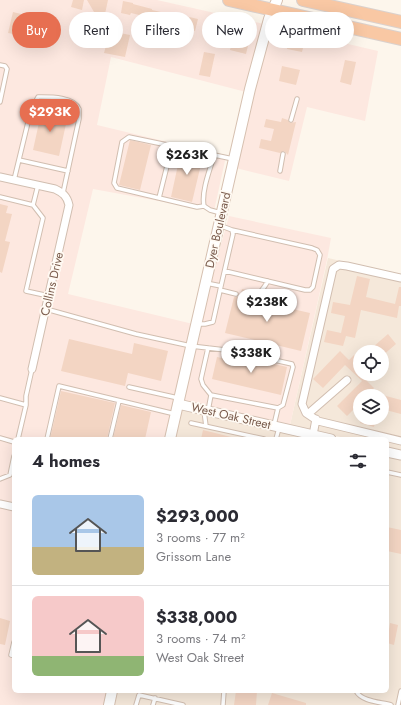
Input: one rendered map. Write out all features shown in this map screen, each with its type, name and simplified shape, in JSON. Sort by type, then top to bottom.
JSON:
[{"type":"highway","points":[[229,0],[275,5],[401,39]]},
{"type":"highway","points":[[303,0],[401,22]]},
{"type":"main road","name":"Dyer Boulevard","points":[[170,437],[250,89],[269,19],[275,5]]},
{"type":"main road","points":[[109,705],[112,693]]},
{"type":"street","points":[[0,177],[56,189],[65,196]]},
{"type":"street","name":"Collins Drive","points":[[32,370],[69,212],[69,205],[65,196]]},
{"type":"street","points":[[382,437],[316,419],[303,409],[302,398],[333,269],[339,266],[347,266],[401,278]]},
{"type":"street","points":[[308,414],[347,380]]},
{"type":"street","name":"West Oak Street","points":[[178,406],[276,426],[299,435],[313,435],[322,437]]},
{"type":"street","points":[[313,435],[316,419]]},
{"type":"street","points":[[389,439],[401,441]]},
{"type":"street","points":[[389,452],[401,455]]},
{"type":"street","points":[[0,504],[12,507]]},
{"type":"lane","points":[[0,65],[5,66],[7,69],[0,102]]},
{"type":"lane","points":[[14,180],[31,110],[38,97],[56,97],[74,103],[79,109],[79,118],[68,172],[65,196]]},
{"type":"lane","points":[[291,120],[297,99]]},
{"type":"lane","points":[[222,213],[210,210],[204,206],[197,207],[117,188],[114,183],[122,142],[129,137],[234,159]]},
{"type":"lane","points":[[160,198],[172,146]]},
{"type":"lane","points":[[280,171],[283,154]]},
{"type":"lane","points":[[204,206],[203,202],[206,182],[214,156]]},
{"type":"lane","points":[[19,160],[68,172]]},
{"type":"lane","points":[[33,205],[38,185]]},
{"type":"lane","points":[[0,197],[33,205],[42,218],[26,291],[49,296]]},
{"type":"lane","points":[[219,225],[232,230],[317,250],[320,255],[313,287],[310,290],[304,290],[225,271]]},
{"type":"lane","points":[[197,324],[213,322],[225,271],[232,230]]},
{"type":"lane","points":[[250,297],[257,296],[268,281]]},
{"type":"lane","points":[[206,283],[236,294]]},
{"type":"lane","points":[[46,309],[136,334],[191,346],[234,351],[292,364],[293,367],[283,405],[278,408],[211,395],[201,379],[208,348]]},
{"type":"lane","points":[[18,437],[32,370]]},
{"type":"lane","points":[[47,437],[59,386],[119,401],[178,406]]},
{"type":"lane","points":[[129,387],[178,406]]},
{"type":"lane","points":[[206,426],[206,411],[211,395]]},
{"type":"lane","points":[[0,398],[26,404]]},
{"type":"lane","points":[[110,437],[119,401]]},
{"type":"lane","points":[[276,437],[278,408]]},
{"type":"lane","points":[[191,423],[255,437]]},
{"type":"lane","points":[[0,438],[12,441]]},
{"type":"lane","points":[[0,479],[10,475],[12,466]]},
{"type":"lane","points":[[389,472],[401,475]]},
{"type":"lane","points":[[398,705],[401,691]]},
{"type":"lane","points":[[223,705],[224,693]]},
{"type":"lane","points":[[357,693],[363,698],[391,705]]},
{"type":"lane","points":[[136,705],[139,695],[183,705]]},
{"type":"lane","points":[[153,705],[155,698]]},
{"type":"shaded area","points":[[0,0],[157,0],[210,12],[202,12],[202,48],[257,48],[257,22],[264,24],[246,92],[111,57],[97,125],[226,156],[214,211],[93,189],[68,294],[193,324],[166,437],[12,437],[12,693],[108,693],[105,705],[0,705]]},
{"type":"shaded area","points":[[354,45],[378,51],[365,121],[307,107],[289,181],[236,168],[265,48],[354,48]]},
{"type":"shaded area","points":[[229,216],[331,238],[290,425],[183,401],[209,287]]},
{"type":"shaded area","points":[[328,258],[401,275],[401,451],[389,448],[389,437],[341,437],[290,425]]},
{"type":"shaded area","points":[[181,409],[304,437],[174,437]]},
{"type":"shaded area","points":[[389,456],[401,459],[401,705],[113,705],[116,693],[389,693]]},
{"type":"building","points":[[73,0],[84,0],[82,10],[71,7]]},
{"type":"building","points":[[87,0],[108,0],[105,12],[94,12]]},
{"type":"building","points":[[123,1],[161,12],[131,12],[130,15],[121,12]]},
{"type":"building","points":[[12,16],[12,34],[8,33]]},
{"type":"building","points":[[194,18],[198,19],[194,31]]},
{"type":"building","points":[[123,34],[130,35],[125,57],[104,53],[105,48],[123,48]]},
{"type":"building","points":[[231,48],[247,48],[246,54],[230,50]]},
{"type":"building","points":[[287,48],[303,48],[302,52]]},
{"type":"building","points":[[204,52],[215,54],[210,77],[199,75]]},
{"type":"building","points":[[345,60],[356,62],[351,85],[340,82]]},
{"type":"building","points":[[282,66],[300,70],[296,85],[279,81]]},
{"type":"building","points":[[50,107],[63,110],[60,123],[66,124],[59,156],[33,150],[40,118],[47,120]]},
{"type":"building","points":[[282,118],[288,120],[290,123],[296,122],[288,155],[284,151],[280,153],[259,148],[261,139],[271,141],[274,129],[264,127],[266,119],[281,122]]},
{"type":"building","points":[[130,140],[151,145],[140,190],[119,185]]},
{"type":"building","points":[[181,151],[203,156],[192,202],[171,197]]},
{"type":"building","points":[[0,204],[8,206],[6,213],[12,214],[5,241],[10,242],[2,273],[0,272]]},
{"type":"building","points":[[357,276],[370,279],[366,297],[395,304],[399,287],[401,287],[401,306],[399,306],[397,318],[361,310],[355,338],[346,336],[343,346],[324,342],[327,330],[341,333],[345,316],[331,313],[333,302],[350,305]]},
{"type":"building","points":[[242,289],[250,291],[247,297],[249,300],[310,313],[301,351],[225,333],[234,297],[240,297]]},
{"type":"building","points":[[388,334],[396,344],[389,350],[389,345],[375,345]]},
{"type":"building","points":[[69,339],[132,354],[134,343],[168,351],[161,381],[128,373],[125,386],[61,371]]},
{"type":"building","points":[[340,351],[349,360],[353,356],[353,373],[345,365],[323,388],[313,379]]},
{"type":"building","points":[[217,357],[235,361],[236,357],[243,359],[244,357],[287,367],[281,395],[212,379]]},
{"type":"building","points":[[362,381],[367,381],[374,388],[373,389],[354,389]]},
{"type":"building","points":[[353,390],[353,410],[347,416],[337,406]]},
{"type":"building","points":[[61,391],[115,403],[107,437],[50,437]]},
{"type":"building","points":[[389,397],[401,400],[401,414],[389,411]]},
{"type":"building","points":[[121,405],[151,412],[145,437],[113,437]]},
{"type":"building","points":[[203,430],[231,437],[201,437]]},
{"type":"building","points":[[389,527],[401,530],[401,554],[389,551]]},
{"type":"building","points":[[0,618],[10,621],[5,645],[0,644]]},
{"type":"building","points":[[390,623],[398,625],[394,645],[389,644]]},
{"type":"building","points":[[236,693],[257,693],[256,705],[234,705]]},
{"type":"building","points":[[272,693],[306,703],[306,705],[268,705]]}]
